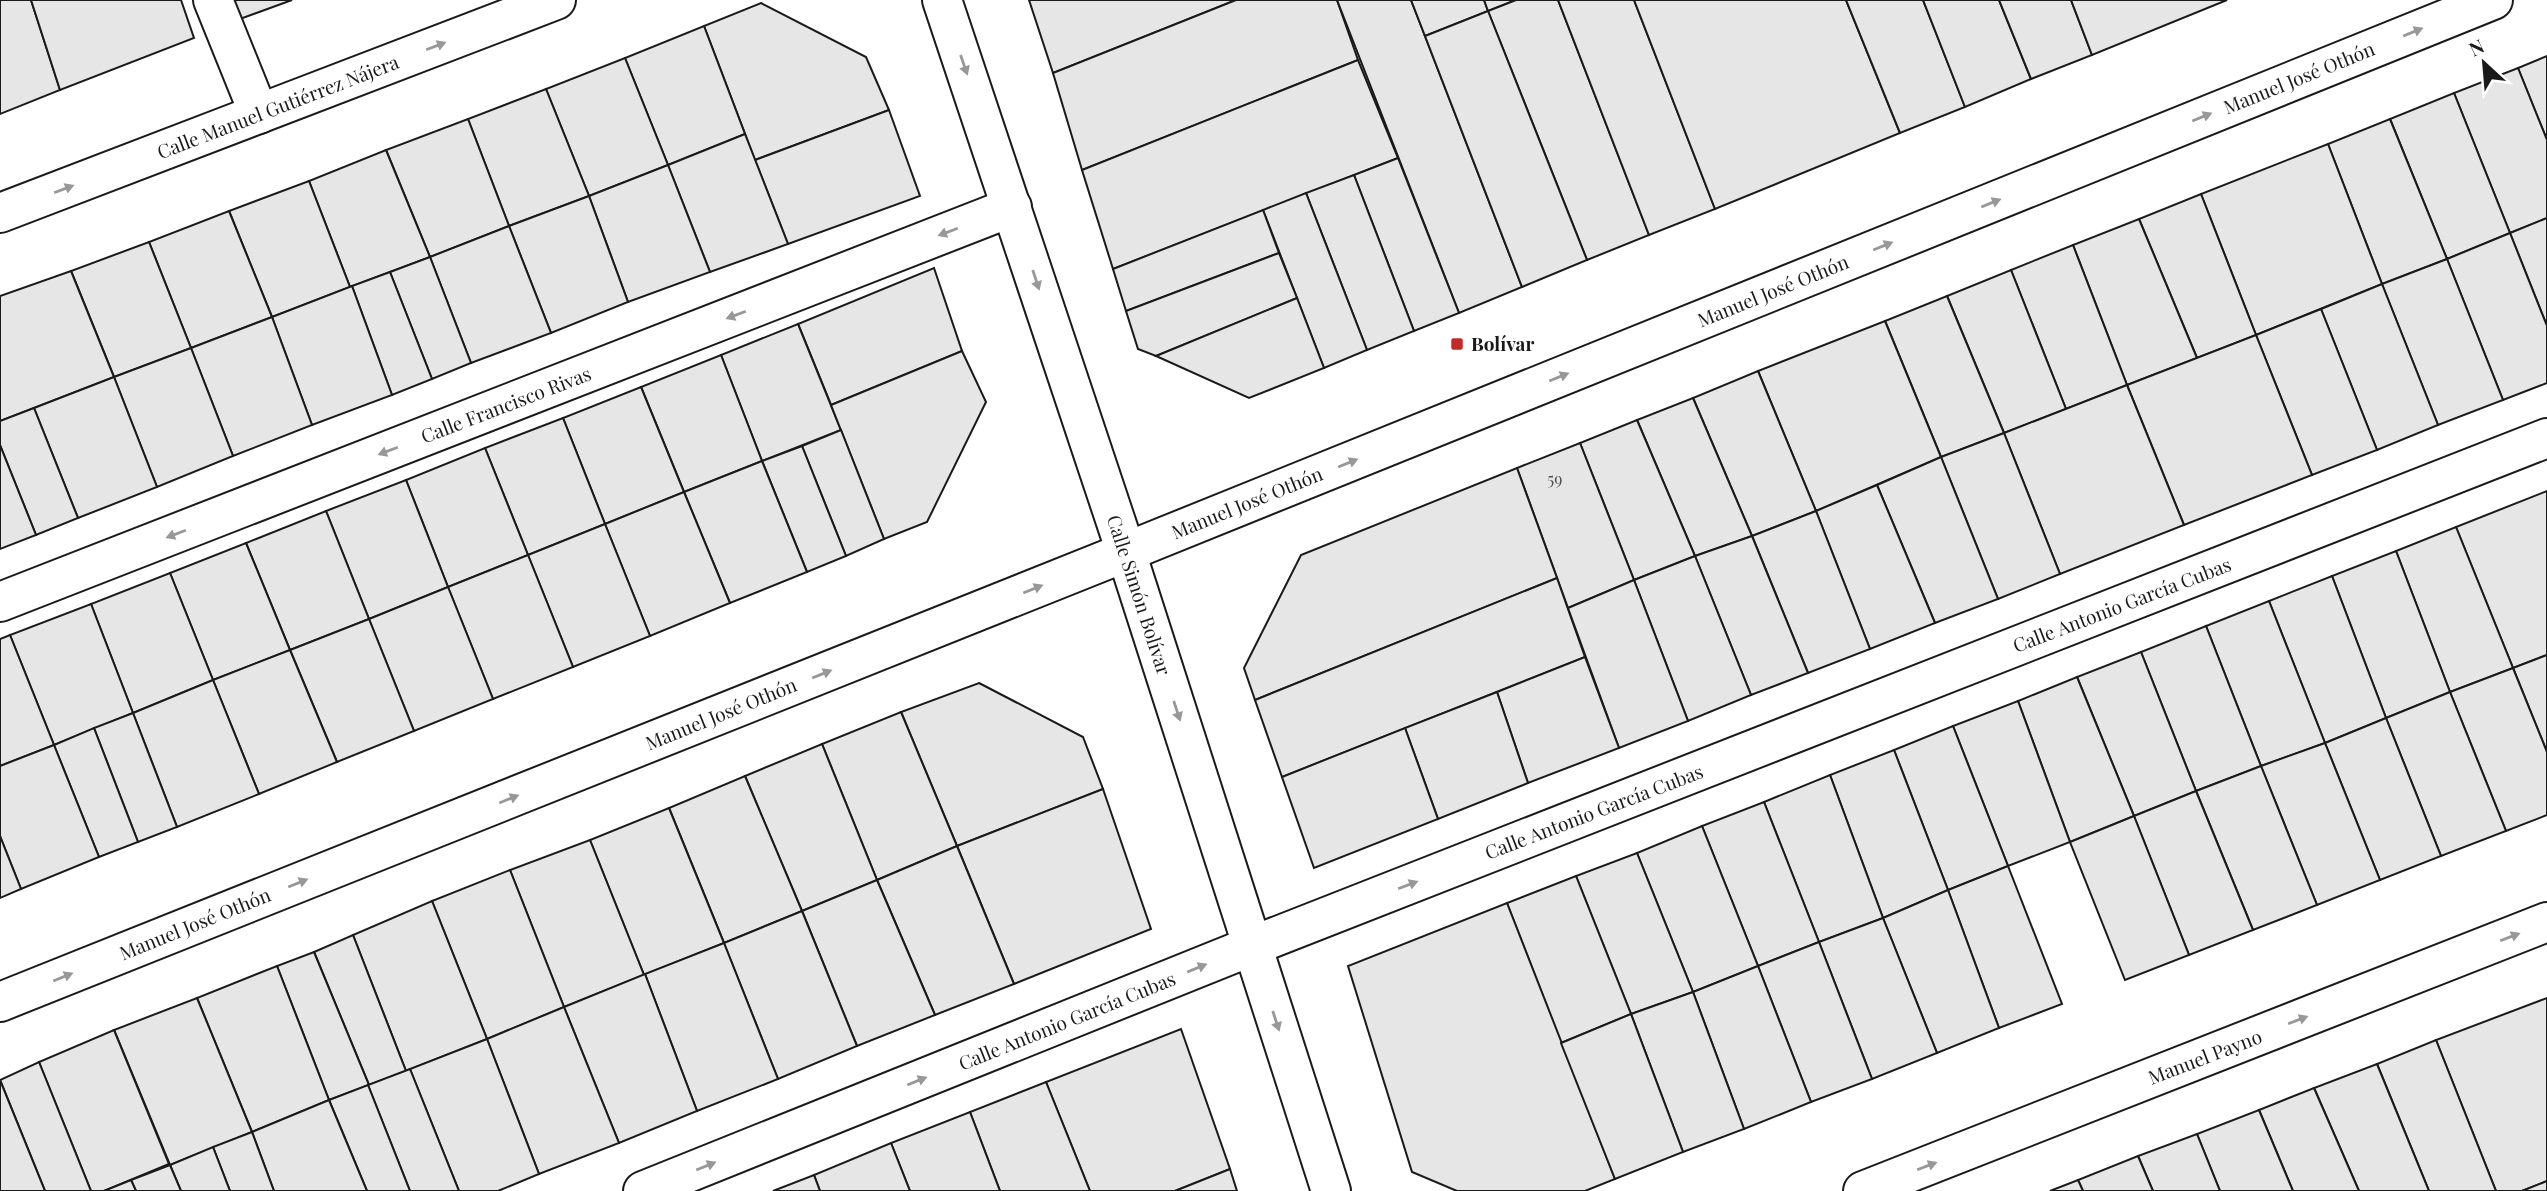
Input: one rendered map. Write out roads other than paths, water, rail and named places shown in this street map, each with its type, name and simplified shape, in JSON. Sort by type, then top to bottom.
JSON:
[{"type":"street","points":[[213,0],[260,114]]},
{"type":"street","name":"Calle Manuel Gutiérrez Nájera","points":[[0,214],[556,0]]},
{"type":"street","name":"Calle Simón Bolívar","points":[[942,0],[1126,552],[1331,1191]]},
{"type":"street","name":"Manuel José Othón","points":[[0,1002],[1126,552],[2493,0]]},
{"type":"street","name":"Calle Francisco Rivas","points":[[0,602],[1012,207]]},
{"type":"street","name":"Calle Antonio García Cubas","points":[[643,1191],[1252,946],[2547,438]]},
{"type":"street","name":"Manuel Payno","points":[[1863,1191],[2547,922]]},
{"type":"place","name":"Bolívar","points":[[1457,344]]}]
